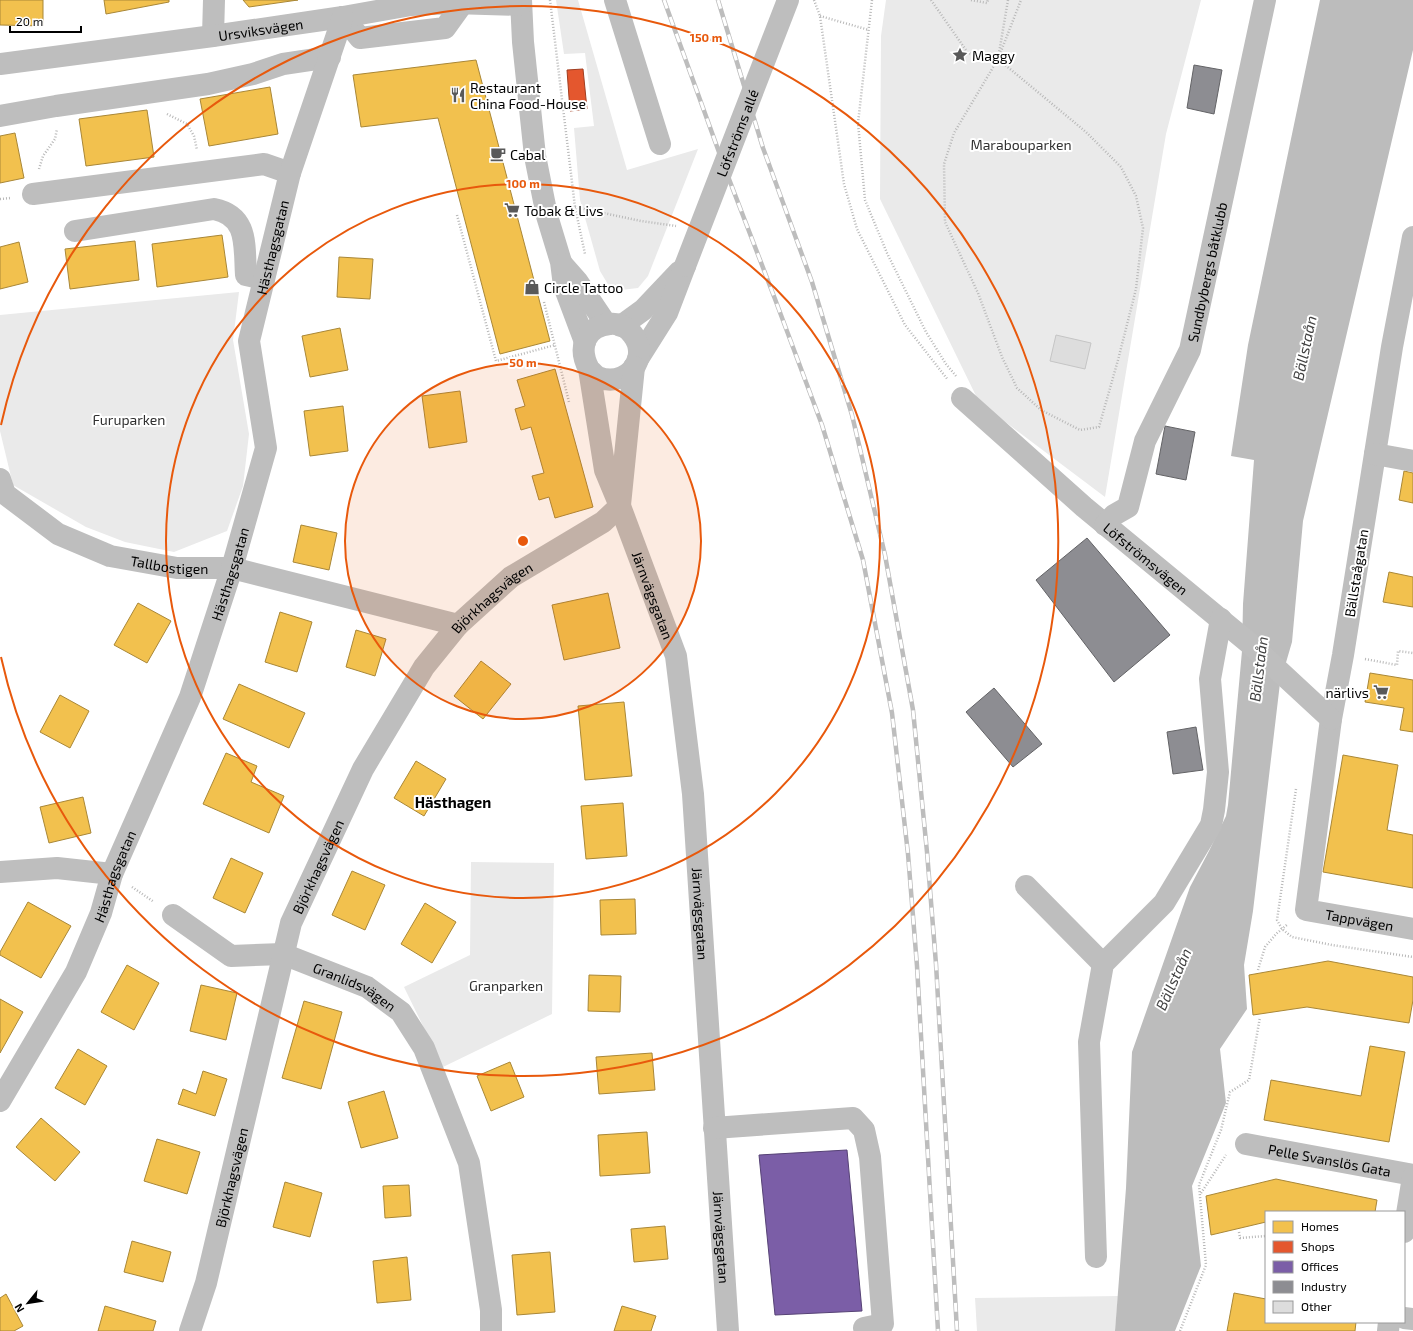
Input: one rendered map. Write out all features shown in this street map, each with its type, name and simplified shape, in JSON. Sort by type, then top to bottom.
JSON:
[{"type":"street","points":[[213,36],[214,0]]},
{"type":"street","points":[[615,0],[660,144]]},
{"type":"street","name":"Löfströms allé","points":[[636,363],[667,313],[788,0]]},
{"type":"street","name":"Sundbybergs båtklubb","points":[[1105,525],[1114,515],[1128,507],[1145,441],[1190,350],[1264,0]]},
{"type":"street","name":"Ursviksvägen","points":[[0,64],[213,36],[343,17],[411,5],[521,2]]},
{"type":"street","name":"Järnvägsgatan","points":[[521,2],[523,42],[535,156],[547,216],[561,262],[564,286],[585,342],[583,351],[584,361],[589,369],[605,470],[676,656],[693,794],[728,1331]]},
{"type":"street","name":"Hästhagsgatan","points":[[0,1101],[76,972],[101,913],[112,874],[190,697],[232,568],[266,448],[249,341],[290,173],[343,17]]},
{"type":"street","points":[[0,116],[153,91],[208,84],[253,74],[283,64],[330,57]]},
{"type":"street","points":[[35,194],[264,164],[290,173]]},
{"type":"street","points":[[74,231],[214,209],[223,211],[230,215],[238,223],[242,231],[246,275],[264,279]]},
{"type":"street","name":"Bällstaågatan","points":[[1306,910],[1331,719],[1392,347],[1413,237]]},
{"type":"street","name":"Järnvägsgatan","points":[[561,262],[614,325],[627,329],[632,334],[637,342],[639,350],[636,363],[620,506]]},
{"type":"street","name":"Löfströms allé","points":[[614,325],[643,310],[685,266]]},
{"type":"street","points":[[585,342],[597,327],[614,325]]},
{"type":"street","points":[[589,369],[596,376],[612,380],[621,378],[627,374],[636,363]]},
{"type":"street","name":"Löfströmsvägen","points":[[962,398],[1105,525],[1227,624],[1331,719]]},
{"type":"street","points":[[1375,454],[1413,461]]},
{"type":"street","name":"Tallbostigen","points":[[2,491],[58,534],[110,556],[177,568],[232,568],[458,625]]},
{"type":"street","name":"Björkhagsvägen","points":[[190,1331],[206,1283],[290,923],[363,769],[424,666],[458,625],[511,577],[603,522],[620,506]]},
{"type":"street","points":[[1096,1257],[1089,1042],[1103,964],[1164,903],[1211,825],[1218,772],[1210,679],[1227,624]]},
{"type":"street","points":[[0,872],[56,868],[112,874]]},
{"type":"street","points":[[1026,886],[1103,964]]},
{"type":"street","name":"Tappvägen","points":[[1306,910],[1413,929]]},
{"type":"street","name":"Granlidsvägen","points":[[173,915],[231,956],[283,954],[367,988],[400,1012],[424,1048],[469,1163],[491,1310],[491,1331]]},
{"type":"street","points":[[714,1128],[853,1118],[864,1130],[870,1157],[883,1324],[864,1328],[865,1331]]},
{"type":"street","name":"Pelle Svanslös Gata","points":[[1237,1148],[1413,1176]]},
{"type":"street","points":[[1405,1226],[1413,1176]]},
{"type":"path","points":[[550,0],[574,207],[585,254]]},
{"type":"path","points":[[814,0],[820,16],[844,184],[857,229],[905,325],[962,398]]},
{"type":"path","points":[[872,0],[858,123],[865,200],[887,253],[926,332],[946,364],[966,388],[962,398]]},
{"type":"path","points":[[931,0],[968,53],[998,59],[1086,132],[1121,167],[1136,196],[1143,228],[1136,289],[1099,427],[1080,430],[1041,410],[1017,388],[1002,357],[978,293],[945,222],[944,164],[954,133],[998,59],[1021,0]]},
{"type":"path","points":[[971,0],[987,3],[988,0]]},
{"type":"path","points":[[998,59],[1008,0]]},
{"type":"path","points":[[820,16],[869,30]]},
{"type":"path","points":[[153,91],[156,105],[171,116],[187,124],[194,136],[201,172]]},
{"type":"path","points":[[35,194],[37,174],[43,156],[55,139],[59,122],[56,106]]},
{"type":"path","points":[[574,207],[641,221],[680,227]]},
{"type":"path","points":[[457,215],[496,361],[555,345]]},
{"type":"path","points":[[1383,662],[1397,665],[1398,651],[1413,653]]},
{"type":"path","points":[[112,874],[173,915]]},
{"type":"path","points":[[1258,970],[1265,947],[1276,934]]},
{"type":"path","points":[[1180,1331],[1206,1265],[1199,1185],[1221,1130],[1230,1092],[1249,1080],[1260,1017]]},
{"type":"path","points":[[1221,1130],[1225,1131]]},
{"type":"path","points":[[1200,1194],[1237,1148]]},
{"type":"path","points":[[1239,1232],[1240,1238],[1265,1236]]},
{"type":"green space","points":[[556,0],[578,0],[627,170],[698,149],[648,276],[638,288],[612,291],[600,271],[580,200],[574,128],[594,126],[585,53],[564,54]]},
{"type":"green space","name":"Marabouparken","points":[[886,0],[1201,0],[1166,134],[1105,497],[979,402],[880,199],[881,36]]},
{"type":"green space","name":"Furuparken","points":[[239,292],[233,340],[249,434],[243,486],[227,531],[174,552],[125,542],[86,527],[13,485],[0,431],[0,315]]},
{"type":"green space","name":"Granparken","points":[[471,862],[554,863],[552,1014],[443,1067],[404,987],[470,955]]},
{"type":"green space","points":[[1118,1296],[1115,1331],[977,1331],[975,1298]]},
{"type":"water","name":"Bällstaån","points":[[1320,0],[1413,0],[1413,50],[1303,521],[1292,642],[1280,683],[1253,911],[1244,965],[1247,1009],[1220,1049],[1226,1103],[1192,1186],[1201,1266],[1175,1331],[1115,1331],[1126,1188],[1132,1052],[1190,887],[1226,816],[1228,805],[1242,651],[1243,604],[1254,460],[1231,456],[1248,345]]},
{"type":"building: Homes","points":[[0,0],[43,0],[43,26],[0,25]]},
{"type":"building: Homes","points":[[104,0],[169,0],[169,2],[106,14]]},
{"type":"building: Homes","points":[[243,0],[298,0],[249,7]]},
{"type":"building: Homes","points":[[476,60],[550,341],[500,354],[438,118],[361,127],[353,75]]},
{"type":"building: Homes","points":[[270,87],[278,134],[209,146],[200,99]]},
{"type":"building: Homes","points":[[147,110],[154,157],[86,166],[79,119]]},
{"type":"building: Homes","points":[[15,133],[24,178],[0,183],[0,136]]},
{"type":"building: Homes","points":[[222,235],[228,277],[157,287],[152,244]]},
{"type":"building: Homes","points":[[135,241],[139,280],[70,289],[65,249]]},
{"type":"building: Homes","points":[[19,242],[28,282],[0,289],[0,247]]},
{"type":"building: Homes","points":[[339,257],[373,259],[370,299],[337,297]]},
{"type":"building: Homes","points":[[340,328],[348,370],[310,377],[302,336]]},
{"type":"building: Homes","points":[[555,369],[593,507],[555,518],[549,497],[539,500],[532,476],[544,473],[531,427],[521,430],[515,409],[525,406],[517,380]]},
{"type":"building: Homes","points":[[460,391],[467,442],[429,448],[422,396]]},
{"type":"building: Homes","points":[[343,406],[348,451],[310,456],[304,411]]},
{"type":"building: Homes","points":[[1404,471],[1413,473],[1413,503],[1399,500]]},
{"type":"building: Homes","points":[[301,525],[337,533],[329,570],[293,562]]},
{"type":"building: Homes","points":[[1389,572],[1413,577],[1413,607],[1383,602]]},
{"type":"building: Homes","points":[[608,593],[620,648],[564,660],[552,605]]},
{"type":"building: Homes","points":[[138,603],[171,621],[147,663],[114,645]]},
{"type":"building: Homes","points":[[280,612],[312,622],[297,672],[265,662]]},
{"type":"building: Homes","points":[[356,630],[386,639],[375,676],[346,667]]},
{"type":"building: Homes","points":[[481,661],[511,684],[483,719],[454,696]]},
{"type":"building: Homes","points":[[1370,673],[1413,680],[1413,732],[1400,730],[1404,708],[1365,702]]},
{"type":"building: Homes","points":[[239,684],[305,713],[289,748],[223,719]]},
{"type":"building: Homes","points":[[60,695],[89,711],[70,748],[40,732]]},
{"type":"building: Homes","points":[[624,702],[632,776],[585,780],[578,706]]},
{"type":"building: Homes","points":[[226,753],[257,766],[251,782],[284,796],[269,833],[203,804]]},
{"type":"building: Homes","points":[[1343,755],[1398,765],[1387,830],[1413,835],[1413,888],[1323,872]]},
{"type":"building: Homes","points":[[416,761],[446,779],[424,816],[394,798]]},
{"type":"building: Homes","points":[[83,797],[91,833],[49,843],[40,807]]},
{"type":"building: Homes","points":[[623,803],[627,856],[586,859],[581,806]]},
{"type":"building: Homes","points":[[231,858],[263,873],[245,913],[213,898]]},
{"type":"building: Homes","points":[[352,871],[385,885],[365,930],[332,915]]},
{"type":"building: Homes","points":[[635,899],[636,934],[601,935],[600,900]]},
{"type":"building: Homes","points":[[28,902],[71,926],[41,978],[0,955],[0,952]]},
{"type":"building: Homes","points":[[425,903],[456,922],[432,963],[401,944]]},
{"type":"building: Homes","points":[[1328,961],[1413,977],[1413,1000],[1409,1023],[1307,1007],[1253,1015],[1249,975]]},
{"type":"building: Homes","points":[[127,965],[159,983],[134,1030],[101,1012]]},
{"type":"building: Homes","points":[[589,975],[621,976],[620,1012],[588,1011]]},
{"type":"building: Homes","points":[[201,985],[237,993],[226,1040],[190,1031]]},
{"type":"building: Homes","points":[[0,999],[23,1012],[0,1053]]},
{"type":"building: Homes","points":[[304,1001],[342,1012],[321,1089],[282,1078]]},
{"type":"building: Homes","points":[[1370,1046],[1405,1052],[1389,1142],[1264,1120],[1271,1080],[1361,1096]]},
{"type":"building: Homes","points":[[78,1049],[107,1066],[85,1105],[55,1088]]},
{"type":"building: Homes","points":[[652,1053],[655,1090],[599,1094],[596,1057]]},
{"type":"building: Homes","points":[[510,1062],[524,1097],[491,1111],[477,1076]]},
{"type":"building: Homes","points":[[203,1071],[227,1079],[215,1116],[178,1104],[183,1089],[196,1094]]},
{"type":"building: Homes","points":[[384,1091],[398,1138],[361,1148],[348,1102]]},
{"type":"building: Homes","points":[[41,1118],[80,1152],[55,1181],[16,1147]]},
{"type":"building: Homes","points":[[647,1132],[650,1173],[600,1176],[598,1135]]},
{"type":"building: Homes","points":[[157,1139],[200,1152],[187,1194],[144,1181]]},
{"type":"building: Homes","points":[[1276,1179],[1377,1200],[1375,1211],[1265,1211],[1265,1222],[1211,1235],[1206,1196]]},
{"type":"building: Homes","points":[[285,1182],[322,1193],[310,1237],[273,1227]]},
{"type":"building: Homes","points":[[409,1185],[411,1216],[385,1218],[383,1186]]},
{"type":"building: Homes","points":[[665,1226],[668,1259],[634,1262],[631,1229]]},
{"type":"building: Homes","points":[[132,1241],[171,1252],[163,1282],[124,1272]]},
{"type":"building: Homes","points":[[550,1252],[555,1312],[517,1315],[512,1255]]},
{"type":"building: Homes","points":[[407,1257],[411,1300],[377,1303],[373,1261]]},
{"type":"building: Homes","points":[[1234,1293],[1265,1299],[1265,1323],[1356,1323],[1355,1331],[1227,1331]]},
{"type":"building: Homes","points":[[6,1294],[23,1326],[14,1331],[0,1331],[0,1298]]},
{"type":"building: Homes","points":[[105,1306],[156,1321],[153,1331],[98,1331]]},
{"type":"building: Homes","points":[[622,1306],[656,1316],[651,1331],[614,1331]]},
{"type":"building: Shops","points":[[583,69],[587,109],[570,111],[567,70]]},
{"type":"building: Offices","points":[[847,1150],[862,1311],[775,1315],[759,1155]]},
{"type":"building: Industry","points":[[1194,65],[1222,70],[1214,114],[1187,108]]},
{"type":"building: Industry","points":[[1165,426],[1195,432],[1186,480],[1156,474]]},
{"type":"building: Industry","points":[[1087,538],[1170,635],[1114,682],[1036,580]]},
{"type":"building: Industry","points":[[994,688],[1042,744],[1013,767],[966,712]]},
{"type":"building: Industry","points":[[1196,727],[1203,770],[1173,774],[1167,732]]},
{"type":"building: Other","points":[[1056,335],[1091,343],[1085,369],[1050,361]]},
{"type":"railway","points":[[664,0],[724,166],[822,425],[863,560],[892,713],[908,854],[917,966],[938,1331]]},
{"type":"railway","points":[[718,0],[763,148],[812,282],[852,415],[885,555],[913,710],[936,964],[957,1331]]},
{"type":"place","name":"Maggy","points":[[960,55]]},
{"type":"place","name":"Restaurant China Food-House","points":[[458,95]]},
{"type":"place","name":"Cabal","points":[[498,154]]},
{"type":"place","name":"Tobak & Livs","points":[[512,210]]},
{"type":"place","name":"Circle Tattoo","points":[[532,287]]},
{"type":"place","name":"närlivs","points":[[1381,692]]},
{"type":"district","name":"Hästhagen","points":[[453,802]]}]
